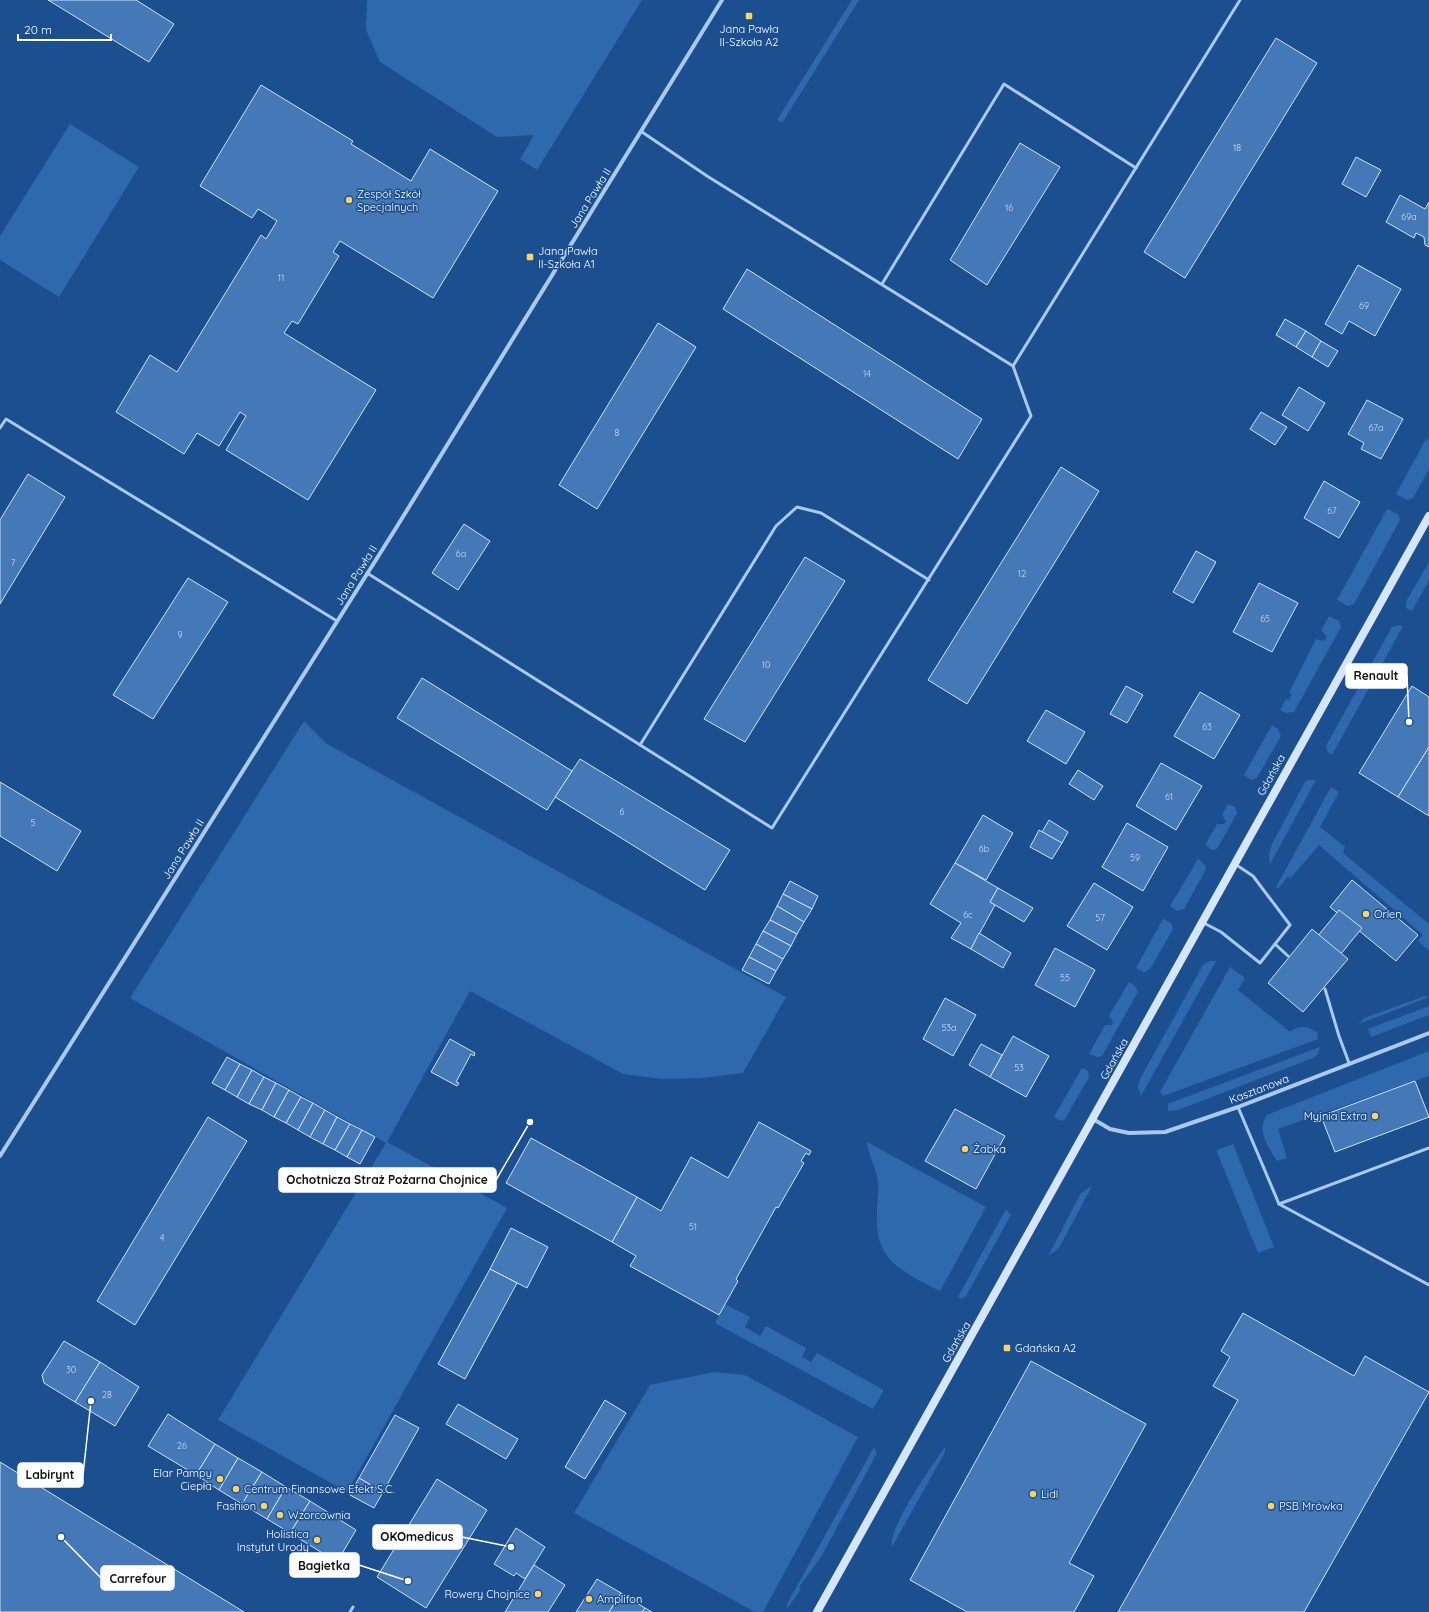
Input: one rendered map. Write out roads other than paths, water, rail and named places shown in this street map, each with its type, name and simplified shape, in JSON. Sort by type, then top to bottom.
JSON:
[{"type":"main road","name":"Gdańska","points":[[817,1612],[1429,516]]},
{"type":"street","name":"Jana Pawła II","points":[[0,1156],[367,574],[642,132],[722,0]]},
{"type":"street","name":"Kasztanowa","points":[[1093,1119],[1110,1129],[1129,1133],[1158,1134],[1190,1125],[1429,1033]]},
{"type":"lane","points":[[1013,366],[1240,0]]},
{"type":"lane","points":[[882,284],[1004,84],[1136,168]]},
{"type":"lane","points":[[367,574],[772,828],[929,580],[1031,416],[1013,366],[707,176],[642,132]]},
{"type":"lane","points":[[0,428],[6,419],[337,621]]},
{"type":"lane","points":[[640,745],[776,526],[797,508],[821,513],[929,580]]},
{"type":"lane","points":[[1202,922],[1221,932],[1260,963],[1290,924],[1253,876],[1234,864]]},
{"type":"lane","points":[[1275,944],[1288,956]]},
{"type":"lane","points":[[1325,989],[1349,1063]]},
{"type":"lane","points":[[1238,1107],[1279,1204],[1429,1285]]},
{"type":"lane","points":[[1279,1204],[1429,1148]]},
{"type":"lane","points":[[350,1612],[353,1607]]},
{"type":"place","name":"Jana Pawła II-Szkoła A2","points":[[749,16]]},
{"type":"place","name":"Zespół Szkół Specjalnych","points":[[349,200]]},
{"type":"place","name":"Jana Pawła II-Szkoła A1","points":[[530,257]]},
{"type":"place","name":"Renault","points":[[1409,722]]},
{"type":"place","name":"Orlen","points":[[1366,914]]},
{"type":"place","name":"Myjnia Extra","points":[[1375,1116]]},
{"type":"place","name":"Ochotnicza Straż Pożarna Chojnice","points":[[530,1122]]},
{"type":"place","name":"Żabka","points":[[965,1149]]},
{"type":"place","name":"Gdańska A2","points":[[1007,1348]]},
{"type":"place","name":"Labirynt","points":[[91,1401]]},
{"type":"place","name":"Elar Pampy Ciepła","points":[[220,1479]]},
{"type":"place","name":"Centrum Finansowe Efekt S.C.","points":[[236,1489]]},
{"type":"place","name":"Lidl","points":[[1033,1494]]},
{"type":"place","name":"Fashion","points":[[264,1506]]},
{"type":"place","name":"PSB Mrówka","points":[[1271,1506]]},
{"type":"place","name":"Wzorcownia","points":[[280,1515]]},
{"type":"place","name":"Carrefour","points":[[61,1537]]},
{"type":"place","name":"Holistica Instytut Urody","points":[[317,1540]]},
{"type":"place","name":"OKOmedicus","points":[[511,1547]]},
{"type":"place","name":"Bagietka","points":[[408,1581]]},
{"type":"place","name":"Rowery Chojnice","points":[[538,1594]]},
{"type":"place","name":"Amplifon","points":[[589,1599]]}]
